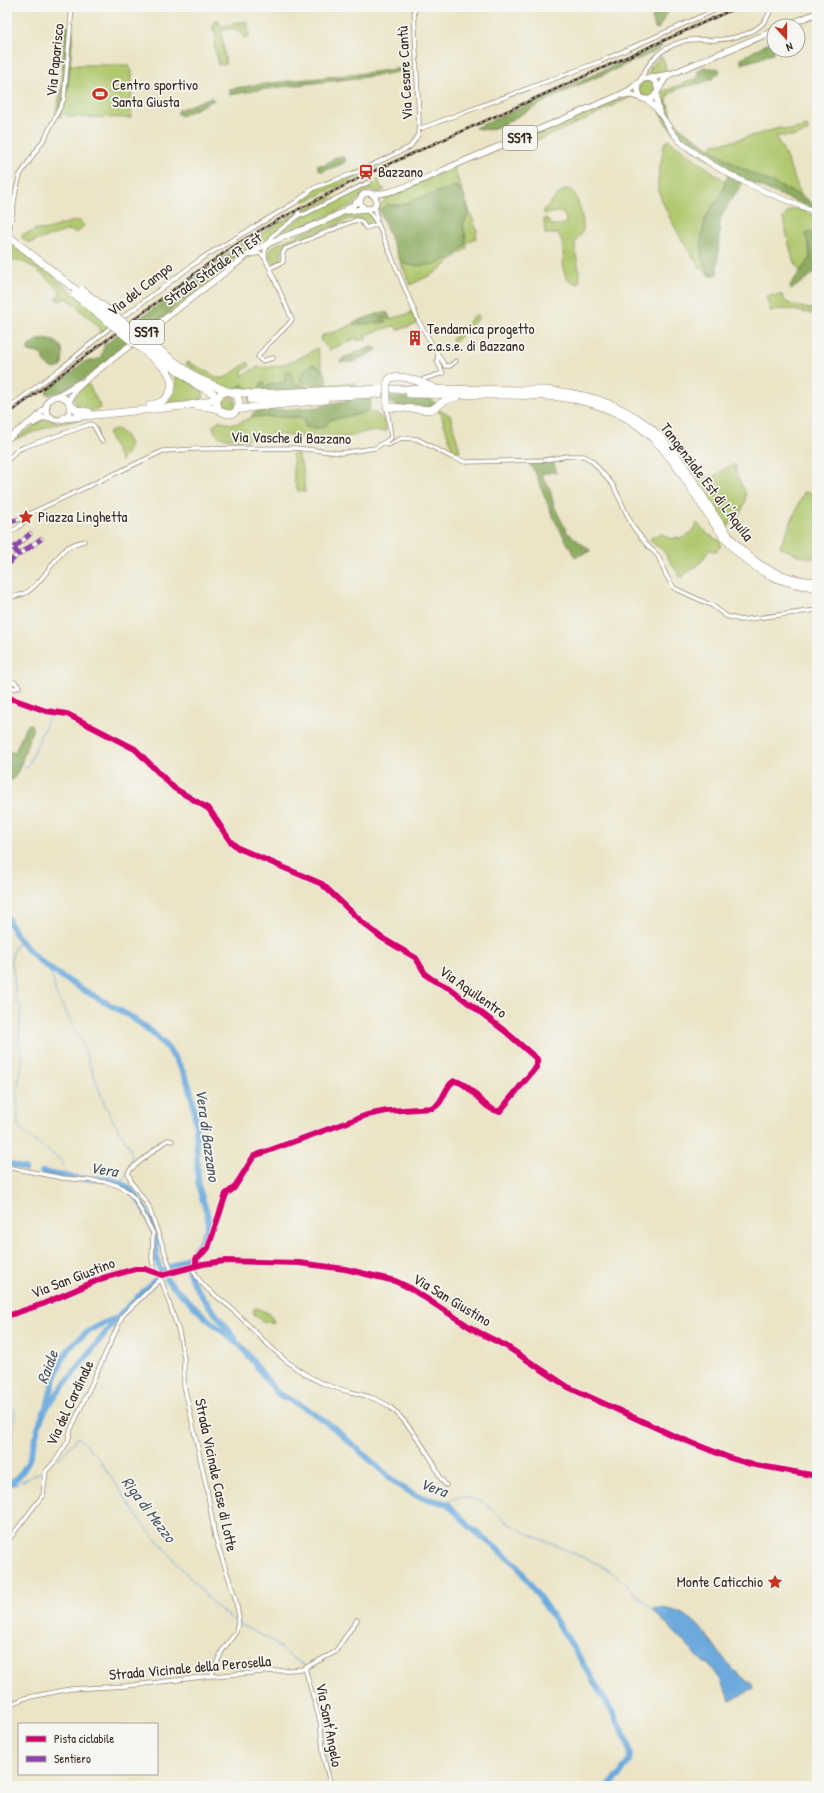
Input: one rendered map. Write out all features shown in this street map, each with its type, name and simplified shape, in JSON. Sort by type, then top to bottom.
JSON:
[{"type":"highway","points":[[7,235],[169,364],[197,385],[216,395]]},
{"type":"highway","points":[[169,364],[201,381],[230,392],[252,394],[302,391],[386,395],[424,410],[431,410],[449,399],[469,395]]},
{"type":"highway","points":[[91,412],[153,405],[162,402],[169,396],[172,388],[169,364]]},
{"type":"highway","points":[[386,395],[389,379],[393,378],[410,379],[443,390]]},
{"type":"highway","points":[[407,389],[415,384],[414,381],[410,379]]},
{"type":"highway","name":"Tangenziale Est di L'Aquila","points":[[386,395],[407,389],[544,390],[569,392],[594,398],[618,407],[648,426],[660,438],[678,460],[722,528],[751,558],[769,570],[805,581],[817,582]]},
{"type":"highway","points":[[64,418],[107,412],[184,406],[211,401],[216,395],[230,392]]},
{"type":"highway","points":[[230,392],[239,401],[237,410]]},
{"type":"highway","points":[[414,394],[435,398],[436,406]]},
{"type":"highway","points":[[216,395],[216,404],[219,410]]},
{"type":"highway","points":[[251,400],[386,395]]},
{"type":"highway","points":[[184,406],[206,407],[228,414],[247,408],[386,395]]},
{"type":"highway","name":"Tangenziale Est di L'Aquila","points":[[386,395],[544,395],[595,403],[616,412],[635,423],[657,442],[674,462],[717,531],[746,561],[780,580],[802,586],[817,587]]},
{"type":"highway","points":[[69,403],[77,410],[107,412]]},
{"type":"main road","points":[[805,18],[817,13]]},
{"type":"main road","name":"SS17","points":[[361,198],[365,194],[381,194],[396,190],[618,96],[630,90],[639,82],[648,78],[671,74],[766,34]]},
{"type":"main road","name":"SS17","points":[[618,96],[630,95],[643,98],[652,98],[658,92],[663,80],[671,74]]},
{"type":"main road","points":[[648,78],[656,82],[658,92]]},
{"type":"main road","points":[[639,82],[637,90],[643,98]]},
{"type":"main road","name":"SS17","points":[[366,209],[372,208],[396,190]]},
{"type":"main road","points":[[371,194],[376,198],[376,204]]},
{"type":"main road","points":[[361,198],[361,204],[366,209]]},
{"type":"main road","name":"Strada Statale 17 Est","points":[[56,396],[89,376],[241,260],[270,242],[341,212],[361,198]]},
{"type":"main road","name":"Strada Statale 17 Est","points":[[341,212],[366,209]]},
{"type":"main road","name":"Strada Statale 17 Est","points":[[69,403],[74,391],[89,376]]},
{"type":"main road","points":[[7,440],[38,420],[51,417],[57,419],[64,418],[69,412],[69,403],[62,397],[56,396]]},
{"type":"main road","name":"SS17","points":[[7,440],[36,418],[50,399],[56,396]]},
{"type":"main road","points":[[46,406],[51,417]]},
{"type":"street","name":"Via Paparisco","points":[[7,246],[16,190],[20,175],[46,136],[61,108],[64,99],[72,7]]},
{"type":"street","name":"Via Cesare Cantù","points":[[296,202],[302,196],[319,185],[354,173],[407,149],[415,142],[419,129],[414,7]]},
{"type":"street","points":[[419,129],[599,62],[722,7]]},
{"type":"street","points":[[639,82],[645,69],[655,56],[680,42],[695,39],[728,38],[758,28],[766,21],[771,7]]},
{"type":"street","points":[[645,69],[644,74],[648,78]]},
{"type":"street","points":[[658,92],[657,101],[662,118]]},
{"type":"street","points":[[643,98],[652,104],[671,132],[680,141],[715,166],[745,183],[817,213]]},
{"type":"street","points":[[273,358],[262,361],[258,358],[262,350],[278,333],[291,324],[292,319],[265,258],[265,250],[272,235],[298,214],[305,214],[368,182]]},
{"type":"street","points":[[296,202],[298,214]]},
{"type":"street","name":"Via del Campo","points":[[7,409],[189,267],[296,202]]},
{"type":"street","points":[[376,204],[378,224]]},
{"type":"street","points":[[366,209],[378,224],[414,311],[438,355],[446,366],[450,366],[456,361]]},
{"type":"street","points":[[270,268],[283,262],[283,253],[285,249],[356,220],[361,221],[366,228],[378,224]]},
{"type":"street","points":[[241,260],[258,253],[265,258]]},
{"type":"street","points":[[424,378],[442,373],[437,361],[438,355]]},
{"type":"street","points":[[385,443],[391,437],[386,395]]},
{"type":"street","points":[[7,461],[15,452],[24,447],[91,424],[94,426],[102,441]]},
{"type":"street","name":"Via Vasche di Bazzano","points":[[26,517],[38,510],[132,467],[155,453],[166,450],[295,448],[341,453],[369,449],[385,443],[388,444],[402,438],[417,439],[451,457],[466,462],[545,460],[566,456],[584,456],[592,461],[613,485],[633,527],[658,556],[669,582],[674,588],[713,606],[726,616],[741,620],[817,610]]},
{"type":"street","points":[[7,520],[13,521],[26,517]]},
{"type":"street","points":[[7,534],[20,526],[26,517]]},
{"type":"street","points":[[7,548],[18,545],[30,534]]},
{"type":"street","points":[[7,565],[18,554],[30,548],[41,539]]},
{"type":"street","points":[[7,596],[14,596],[35,586],[66,548],[84,541]]},
{"type":"street","points":[[18,545],[18,554]]},
{"type":"street","points":[[7,680],[19,686],[17,688],[7,688]]},
{"type":"street","name":"Via Aquilentro","points":[[7,697],[46,712],[67,714],[135,749],[174,788],[209,809],[230,841],[238,848],[322,884],[363,923],[382,938],[416,958],[426,975],[449,988],[506,1032],[537,1059],[537,1066],[500,1111],[494,1110],[469,1089],[459,1082],[454,1081],[450,1084],[438,1104],[433,1108],[387,1111],[367,1115],[253,1157],[235,1186],[226,1194],[208,1248],[197,1258],[191,1267]]},
{"type":"street","points":[[171,1269],[148,1205],[128,1173],[166,1141],[172,1141]]},
{"type":"street","points":[[7,1167],[62,1178],[107,1182],[119,1186],[128,1192],[135,1199],[153,1233],[152,1259],[157,1273]]},
{"type":"street","name":"Via San Giustino","points":[[7,1316],[43,1304],[103,1278],[127,1270],[141,1269],[164,1275],[171,1269],[191,1267],[225,1260],[299,1263],[344,1269],[394,1281],[418,1293],[476,1331],[506,1346],[568,1387],[672,1435],[730,1458],[750,1464],[817,1476]]},
{"type":"street","points":[[191,1267],[206,1289],[230,1308],[273,1351],[288,1363],[328,1385],[379,1401],[399,1415],[425,1450],[437,1474],[446,1486]]},
{"type":"street","points":[[161,1279],[164,1275]]},
{"type":"street","name":"Via del Cardinale","points":[[7,1542],[43,1495],[46,1471],[56,1460],[68,1441],[71,1429],[124,1315],[161,1279]]},
{"type":"street","name":"Strada Vicinale Case di Lotte","points":[[161,1279],[179,1332],[184,1358],[184,1385],[207,1489],[215,1538],[235,1597],[239,1617],[236,1632],[222,1651],[211,1676]]},
{"type":"street","name":"Strada Vicinale della Perosella","points":[[7,1706],[25,1698],[70,1689],[126,1686],[211,1676],[292,1671],[305,1668],[335,1652],[356,1620]]},
{"type":"street","name":"Via Sant'Angelo","points":[[305,1668],[320,1721],[324,1760],[331,1786]]},
{"type":"green space","points":[[660,7],[671,7],[658,29],[655,28],[652,18]]},
{"type":"green space","points":[[216,19],[221,27],[237,22],[248,22],[249,38],[243,37],[237,29],[221,31],[226,64],[218,65],[214,45],[216,37],[212,25]]},
{"type":"green space","points":[[68,26],[73,31],[68,88],[59,116],[55,115],[62,87],[64,32],[65,28]]},
{"type":"green space","points":[[662,44],[661,48],[650,54],[561,93],[500,126],[488,130],[475,128]]},
{"type":"green space","points":[[766,44],[766,56],[741,64],[741,59]]},
{"type":"green space","points":[[661,56],[664,60],[666,69],[670,72],[648,76],[651,66]]},
{"type":"green space","name":"Centro sportivo Santa Giusta","points":[[69,65],[129,65],[132,72],[131,118],[67,117],[67,112],[60,117],[61,119],[59,116],[68,88]]},
{"type":"green space","points":[[408,67],[410,68],[408,70],[386,74],[230,95],[229,89],[273,83]]},
{"type":"green space","points":[[703,67],[719,69],[720,72],[712,79],[699,84],[695,82],[698,76],[698,71]]},
{"type":"green space","points":[[695,79],[697,84],[679,88],[668,95],[667,102],[664,101],[660,103],[659,97],[662,92]]},
{"type":"green space","points":[[647,81],[653,83],[655,89],[653,95],[647,97],[641,95],[639,89],[641,83]]},
{"type":"green space","points":[[631,96],[593,116],[541,139],[535,140],[528,137],[616,100]]},
{"type":"green space","points":[[211,97],[214,100],[181,116],[177,113],[179,110]]},
{"type":"green space","points":[[661,101],[664,101],[669,105],[673,119],[683,130],[739,167],[807,199],[815,209],[749,181],[696,151],[676,135],[663,118]]},
{"type":"green space","points":[[807,126],[809,131],[795,136],[776,136],[782,147],[802,197],[749,173],[710,148],[714,144],[733,141],[779,128],[791,130]]},
{"type":"green space","points":[[669,140],[725,181],[719,197],[704,223],[702,256],[705,266],[711,276],[704,272],[688,250],[660,196],[658,184],[663,148],[665,143]]},
{"type":"green space","points":[[335,157],[344,157],[346,161],[338,166],[322,171],[319,170],[317,165],[325,165]]},
{"type":"green space","points":[[374,165],[375,169],[307,201],[300,200],[315,188]]},
{"type":"green space","points":[[454,168],[462,190],[458,187],[452,187],[401,205],[387,205],[379,210],[378,207],[387,198],[395,193]]},
{"type":"green space","points":[[728,174],[743,183],[720,219],[717,274],[711,276],[702,259],[701,242],[704,224],[709,212],[721,196]]},
{"type":"green space","points":[[378,179],[381,187],[385,190],[379,193],[372,190],[365,192],[353,205],[273,239],[300,218]]},
{"type":"green space","points":[[452,187],[462,192],[467,204],[469,213],[463,225],[466,243],[454,256],[437,263],[418,266],[401,263],[379,210],[387,205],[401,205]]},
{"type":"green space","points":[[567,189],[572,190],[574,193],[583,221],[582,231],[575,246],[580,274],[579,284],[570,282],[566,277],[563,266],[563,246],[558,234],[545,234],[544,219],[547,218],[550,224],[554,225],[561,225],[566,222],[565,215],[559,212],[545,214],[543,210],[559,193]]},
{"type":"green space","points":[[336,191],[331,199],[296,217],[268,242],[146,332],[134,322],[139,319],[141,321],[165,316],[173,307],[198,290],[210,275],[222,269],[231,259],[239,254],[240,245]]},
{"type":"green space","points":[[465,199],[477,230],[476,238],[466,243],[467,248],[435,273],[410,285],[401,263],[418,266],[434,263],[464,247],[466,237],[463,225],[469,213]]},
{"type":"green space","points":[[790,210],[802,210],[817,217],[817,238],[808,240],[810,259],[800,271],[792,257],[783,218]]},
{"type":"green space","points":[[361,211],[369,213],[375,224],[370,226],[363,219],[353,220],[352,218],[287,245],[282,250],[281,262],[275,264],[270,258],[269,250],[275,245],[333,220]]},
{"type":"green space","points":[[74,221],[80,221],[84,226],[77,233],[69,230],[29,243],[22,238],[23,234],[32,232],[35,229],[44,230]]},
{"type":"green space","points":[[810,232],[813,234],[813,238],[817,238],[817,271],[791,290],[790,285],[810,259],[810,246],[805,235]]},
{"type":"green space","points":[[11,244],[45,269],[111,326],[96,338],[100,331],[98,326],[67,298],[58,301],[56,298],[60,295],[60,291],[43,275],[22,262],[9,262]]},
{"type":"green space","points":[[240,245],[239,254],[231,259],[222,269],[210,275],[201,287],[173,307],[165,316],[149,324],[144,323],[139,319]]},
{"type":"green space","points":[[782,295],[787,302],[791,304],[802,308],[817,310],[817,315],[786,309],[771,312],[766,296]]},
{"type":"green space","points":[[411,311],[417,321],[417,324],[397,330],[396,326],[394,326],[365,335],[366,339],[358,341],[357,338],[329,350],[320,339],[323,335],[338,331],[353,324],[358,325],[366,322],[386,322],[386,320],[377,319],[382,317],[390,319],[411,313]]},
{"type":"green space","points":[[383,312],[388,313],[390,319],[382,317],[378,319],[386,322],[356,325],[352,323]]},
{"type":"green space","points":[[476,314],[478,315],[478,319],[457,340],[453,342],[452,339]]},
{"type":"green space","points":[[119,333],[130,344],[116,350],[114,356],[84,379],[62,391],[49,395],[46,393],[51,386],[73,372],[79,365],[101,357],[104,346]]},
{"type":"green space","points":[[43,339],[55,341],[61,347],[63,356],[61,367],[51,368],[45,362],[43,356],[38,353],[28,351],[28,347],[37,340]]},
{"type":"green space","points":[[370,347],[376,348],[377,350],[353,362],[340,362],[343,358]]},
{"type":"green space","points":[[317,348],[323,371],[313,364],[304,371],[301,376],[301,382],[326,385],[357,383],[353,388],[306,389],[305,385],[295,384],[291,374],[283,382],[266,386],[263,385],[264,382],[262,382],[261,388],[254,390],[240,385],[234,390],[210,381],[186,364],[188,362],[218,378],[225,378],[248,362],[250,366],[242,371],[242,376],[257,367],[272,367],[288,363]]},
{"type":"green space","points":[[313,364],[319,367],[326,375],[326,385],[301,382],[301,376],[304,371]]},
{"type":"green space","points":[[173,371],[204,392],[202,400],[166,403],[173,396],[176,388],[176,380]]},
{"type":"green space","points":[[290,371],[295,384],[305,385],[306,390],[258,393],[234,390],[242,384],[253,389],[261,388],[261,383],[264,381],[264,385],[266,386],[283,382],[285,381],[285,373]]},
{"type":"green space","points":[[85,385],[89,385],[101,408],[90,411],[77,408],[74,398]]},
{"type":"green space","points":[[225,395],[231,395],[236,400],[234,409],[231,411],[225,411],[220,406],[220,400]]},
{"type":"green space","points":[[390,397],[431,399],[436,404],[433,407],[399,406],[390,403]]},
{"type":"green space","points":[[371,398],[369,412],[330,420],[323,428],[309,428],[305,426],[304,419],[299,417],[252,417],[252,414],[257,411],[319,407],[337,402]]},
{"type":"green space","points":[[439,410],[450,415],[460,451],[453,451],[441,414],[437,411]]},
{"type":"green space","points":[[364,412],[377,414],[380,416],[385,422],[386,431],[365,432],[348,437],[326,435],[295,437],[271,433],[263,437],[255,436],[246,441],[221,437],[214,432],[213,426],[219,420],[232,424],[239,423],[252,417],[299,417],[304,419],[305,426],[309,428],[323,428],[330,420]]},
{"type":"green space","points":[[89,418],[52,425],[14,440],[43,420],[57,422]]},
{"type":"green space","points":[[117,429],[125,435],[130,444],[121,461],[108,433]]},
{"type":"green space","points":[[297,453],[303,469],[305,492],[298,491],[294,481],[293,457],[291,455]]},
{"type":"green space","points":[[553,460],[557,473],[552,472],[541,474],[550,489],[554,506],[567,532],[591,551],[575,557],[553,517],[535,472],[528,462]]},
{"type":"green space","points":[[736,465],[736,474],[745,491],[746,497],[742,510],[734,521],[725,529],[692,477],[713,477],[727,467]]},
{"type":"green space","points":[[804,492],[817,494],[817,559],[800,556],[780,547]]},
{"type":"green space","points":[[697,523],[709,535],[720,541],[721,546],[716,551],[709,550],[701,562],[681,578],[663,550],[651,542],[650,539],[654,536],[662,534],[671,539],[679,537],[680,539],[692,532]]},
{"type":"green space","points":[[30,723],[32,726],[32,731],[21,765],[15,777],[11,781],[8,776],[7,751],[15,753],[25,728]]},
{"type":"green space","points":[[256,1308],[270,1314],[274,1322],[265,1322],[258,1318],[254,1314],[254,1309]]},
{"type":"water","points":[[657,1608],[675,1611],[689,1618],[700,1627],[728,1664],[739,1675],[752,1683],[753,1689],[730,1701],[720,1679],[708,1662],[705,1664],[653,1610]]},
{"type":"waterway","points":[[7,760],[27,768],[50,715]]},
{"type":"waterway","name":"Vera di Bazzano","points":[[7,917],[17,936],[31,953],[67,980],[144,1026],[166,1047],[183,1072],[189,1085],[195,1113],[199,1187],[208,1215],[208,1225],[206,1231],[190,1258],[188,1268],[190,1276],[201,1295],[235,1338]]},
{"type":"waterway","points":[[20,938],[11,959],[16,1003],[21,1006],[19,1042],[23,1060],[17,1089],[18,1127],[26,1135],[61,1160],[68,1176]]},
{"type":"waterway","points":[[46,965],[53,979],[56,994],[80,1038],[103,1100],[112,1119],[129,1146],[132,1157],[128,1171]]},
{"type":"waterway","points":[[7,1042],[18,1042]]},
{"type":"waterway","name":"Vera","points":[[7,1163],[25,1169]]},
{"type":"waterway","name":"Vera","points":[[42,1172],[81,1179],[106,1179],[116,1181],[132,1191],[143,1206],[155,1232],[157,1242],[156,1256],[161,1271]]},
{"type":"waterway","points":[[122,1184],[127,1174]]},
{"type":"waterway","name":"Raiale","points":[[166,1270],[192,1255]]},
{"type":"waterway","name":"Vera","points":[[166,1279],[206,1318],[242,1347],[277,1393],[309,1410],[334,1428],[398,1485],[417,1496],[448,1504],[470,1527],[516,1564],[567,1637],[614,1715],[628,1742],[630,1753],[629,1761],[619,1776],[608,1786]]},
{"type":"waterway","name":"Raiale","points":[[7,1486],[25,1468],[30,1458],[43,1415],[49,1404],[118,1317],[155,1280]]},
{"type":"waterway","name":"Raiale","points":[[48,1403],[62,1360],[69,1349],[88,1332],[101,1324],[117,1318]]},
{"type":"waterway","points":[[7,1401],[15,1409],[13,1436],[7,1459]]},
{"type":"waterway","name":"Riga di Mezzo","points":[[59,1459],[78,1437],[97,1456],[141,1522],[215,1606],[236,1622]]},
{"type":"waterway","points":[[14,1485],[45,1470]]},
{"type":"waterway","points":[[7,1471],[11,1480]]},
{"type":"waterway","points":[[444,1502],[462,1496],[484,1503],[505,1521],[520,1530],[598,1564],[613,1573],[653,1609]]},
{"type":"waterway","name":"Riga di Mezzo","points":[[239,1624],[271,1640],[291,1657],[305,1666]]},
{"type":"waterway","name":"Riga di Mezzo","points":[[308,1668],[323,1719],[329,1772]]},
{"type":"waterway","points":[[7,1747],[9,1786]]},
{"type":"tunnel","points":[[215,394],[235,400],[251,400]]},
{"type":"railway","points":[[7,415],[201,269],[240,242],[278,220],[367,174],[738,7]]},
{"type":"marked path","points":[[7,520],[13,521],[27,517]]},
{"type":"marked path","points":[[14,548],[30,534]]},
{"type":"marked path","points":[[14,548],[18,554],[20,554],[41,539]]},
{"type":"marked path","points":[[7,565],[18,554]]},
{"type":"cycle path","points":[[7,697],[46,711],[67,714],[135,749],[174,788],[209,809],[230,841],[238,848],[322,884],[363,923],[382,938],[416,958],[426,975],[449,988],[506,1032],[537,1059],[537,1066],[500,1111],[489,1107],[466,1086],[454,1081],[448,1087],[440,1103],[433,1108],[387,1111],[367,1115],[254,1156],[234,1188],[226,1194],[208,1248],[196,1259],[196,1266]]},
{"type":"cycle path","points":[[7,1316],[43,1304],[103,1278],[135,1269],[145,1269],[162,1275],[203,1264],[225,1261],[299,1263],[345,1269],[395,1281],[410,1288],[476,1331],[506,1346],[568,1387],[672,1435],[730,1458],[750,1464],[817,1476]]},
{"type":"place","name":"Centro sportivo Santa Giusta","points":[[100,94]]},
{"type":"place","name":"Bazzano","points":[[366,172]]},
{"type":"place","name":"Tendamica progetto c.a.s.e. di Bazzano","points":[[415,338]]},
{"type":"place","name":"Piazza Linghetta","points":[[26,517]]},
{"type":"place","name":"Monte Caticchio","points":[[775,1582]]}]
